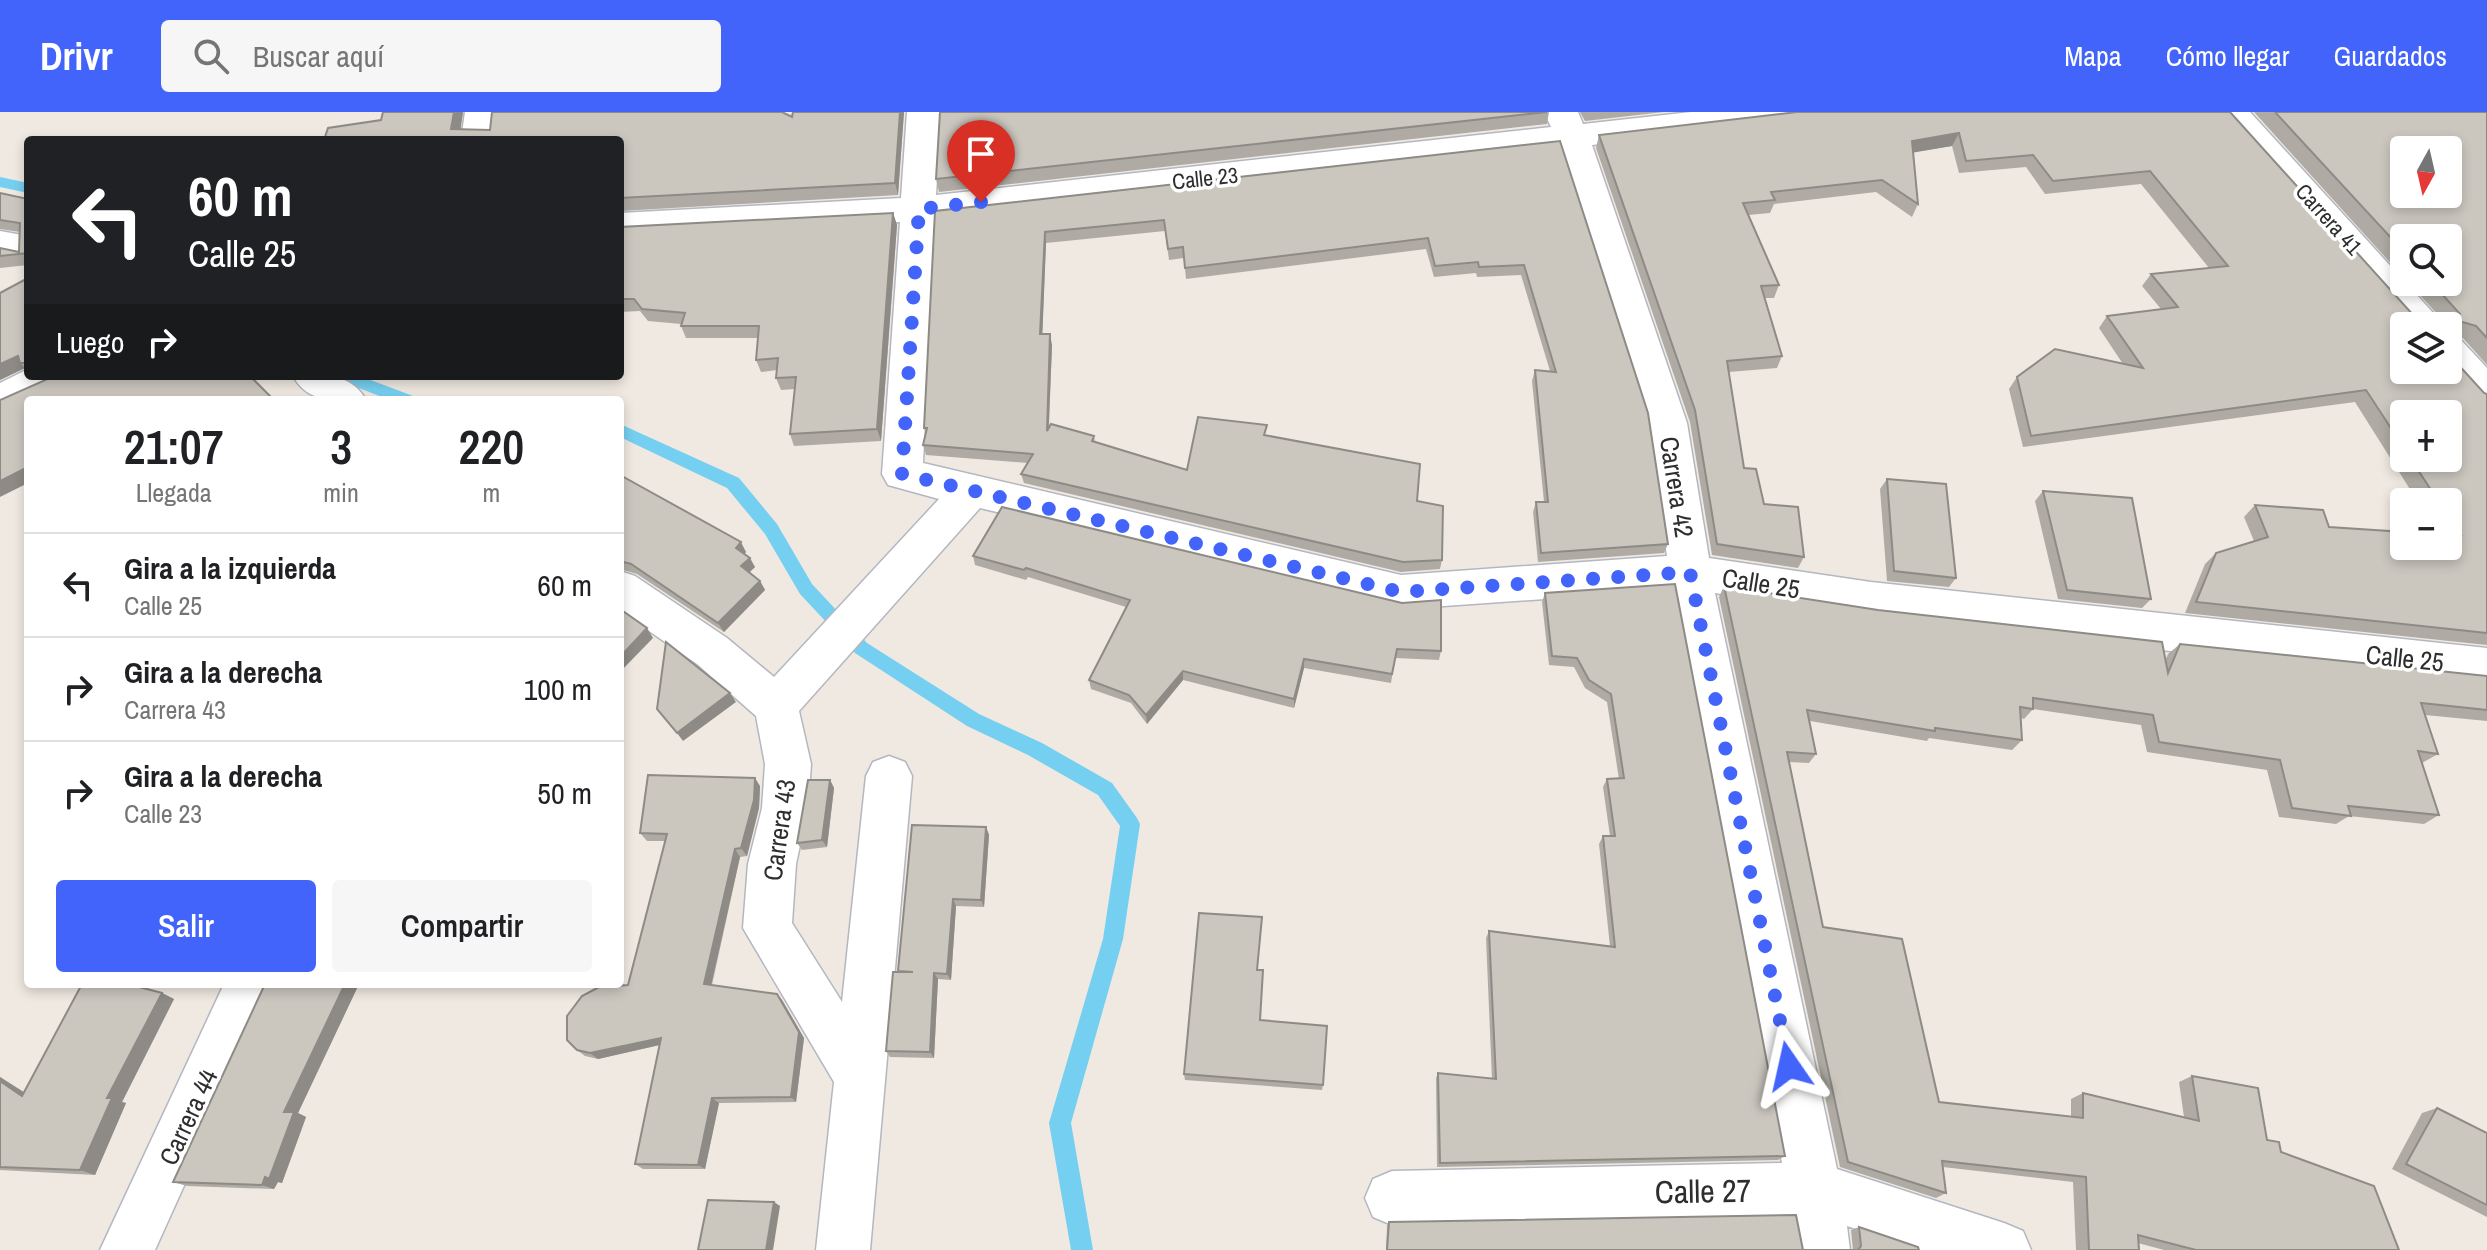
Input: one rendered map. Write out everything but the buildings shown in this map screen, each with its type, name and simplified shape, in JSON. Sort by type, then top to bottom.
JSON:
[{"type":"street","points":[[479,136],[482,112]]},
{"type":"street","points":[[919,209],[924,112]]},
{"type":"street","name":"Calle 23","points":[[624,225],[919,209],[1567,125],[1788,112]]},
{"type":"street","name":"Carrera 41","points":[[2231,112],[2413,312]]},
{"type":"street","name":"Carrera 42","points":[[1567,125],[1667,423],[1690,572],[1814,1189],[1823,1250]]},
{"type":"street","name":"Calle 25","points":[[919,209],[902,474],[1401,592],[1690,572],[1871,600],[2487,667]]},
{"type":"street","points":[[0,243],[24,247]]},
{"type":"street","points":[[0,400],[39,380]]},
{"type":"street","points":[[318,380],[341,396]]},
{"type":"street","points":[[624,591],[712,651],[776,706],[972,490]]},
{"type":"street","name":"Carrera 43","points":[[776,706],[788,764],[785,808],[772,864],[767,928],[860,1077]]},
{"type":"street","points":[[843,1250],[889,776]]},
{"type":"street","name":"Carrera 44","points":[[127,1250],[248,988]]},
{"type":"street","name":"Calle 27","points":[[1392,1198],[1814,1189],[2004,1250]]},
{"type":"waterway","points":[[0,182],[24,187]]},
{"type":"waterway","points":[[354,380],[396,396]]},
{"type":"waterway","points":[[624,432],[733,483],[771,529],[806,589],[861,648],[973,720],[1035,749],[1105,789],[1130,824],[1113,939],[1060,1123],[1082,1250]]},
{"type":"route","points":[[981,202],[919,209],[902,474],[1401,592],[1690,572],[1789,1066]]}]
